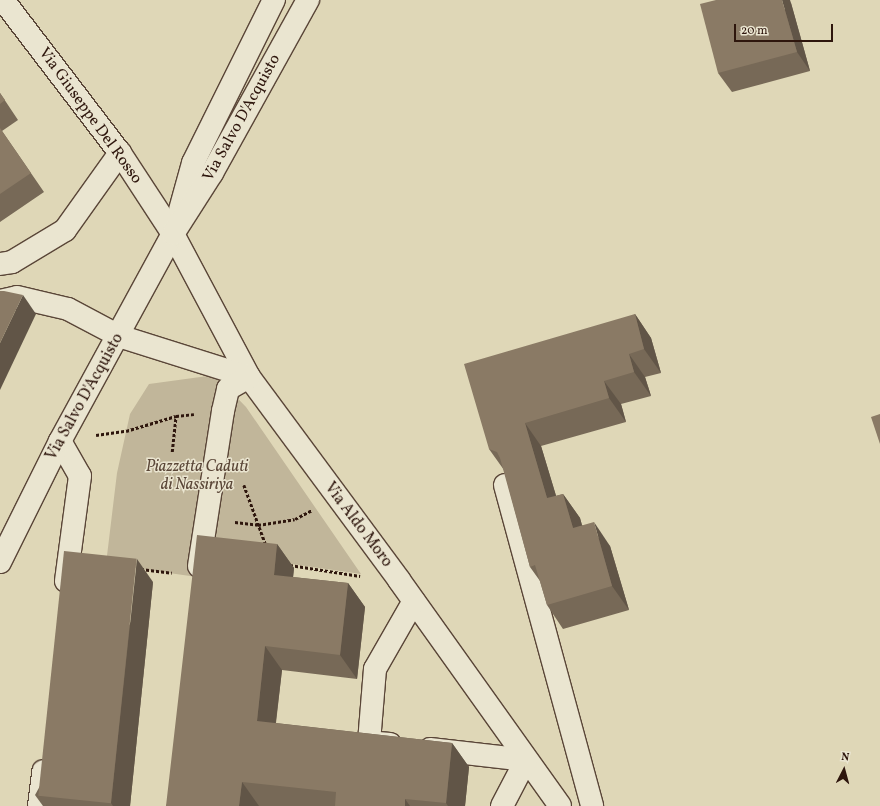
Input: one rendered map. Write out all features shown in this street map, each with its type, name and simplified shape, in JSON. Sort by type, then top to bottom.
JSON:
[{"type":"street","name":"Via Giuseppe Del Rosso","points":[[3,0],[120,153],[173,234]]},
{"type":"street","name":"Via Salvo D'Acquisto","points":[[173,234],[193,163],[274,0]]},
{"type":"street","name":"Via Salvo D'Acquisto","points":[[0,562],[60,441],[173,234],[212,173],[308,0]]},
{"type":"street","points":[[0,264],[12,262],[65,230],[120,153]]},
{"type":"street","name":"Via Aldo Moro","points":[[173,234],[249,378],[399,580],[560,806]]},
{"type":"street","points":[[0,301],[16,297],[68,309],[118,336],[249,378]]},
{"type":"street","points":[[197,581],[222,411],[228,389],[249,378]]},
{"type":"street","points":[[60,441],[80,476],[64,597]]},
{"type":"street","points":[[505,485],[592,806]]},
{"type":"street","points":[[0,550],[17,527]]},
{"type":"street","points":[[414,601],[375,669],[369,742],[526,760],[502,806]]},
{"type":"street","points":[[39,806],[45,752]]},
{"type":"path","points":[[60,441],[126,431],[176,416],[222,411]]},
{"type":"path","points":[[172,452],[176,416]]},
{"type":"path","points":[[244,485],[266,546]]},
{"type":"path","points":[[207,508],[234,522],[258,524],[296,519],[336,495]]},
{"type":"path","points":[[287,565],[399,580]]},
{"type":"path","points":[[137,568],[197,581]]},
{"type":"green space","name":"Piazzetta Caduti di Nassiriya","points":[[215,375],[246,407],[361,574],[271,561],[211,579],[106,564],[117,473],[130,414],[149,384]]},
{"type":"building","points":[[716,0],[782,0],[797,52],[718,73],[700,4]]},
{"type":"building","points":[[0,93],[5,100],[0,104]]},
{"type":"building","points":[[0,128],[31,173],[0,194]]},
{"type":"building","points":[[0,291],[23,295],[0,343]]},
{"type":"building","points":[[635,314],[644,349],[629,354],[634,372],[604,381],[609,398],[525,423],[547,498],[563,494],[573,528],[594,522],[612,586],[547,605],[535,565],[530,567],[500,458],[497,452],[489,449],[464,364]]},
{"type":"building","points":[[880,414],[880,444],[871,417]]},
{"type":"building","points":[[197,535],[277,544],[274,575],[348,583],[340,655],[265,646],[257,721],[452,743],[446,803],[405,799],[405,806],[335,806],[336,792],[242,782],[239,806],[166,806]]},
{"type":"building","points":[[64,551],[137,559],[111,803],[38,796]]}]
